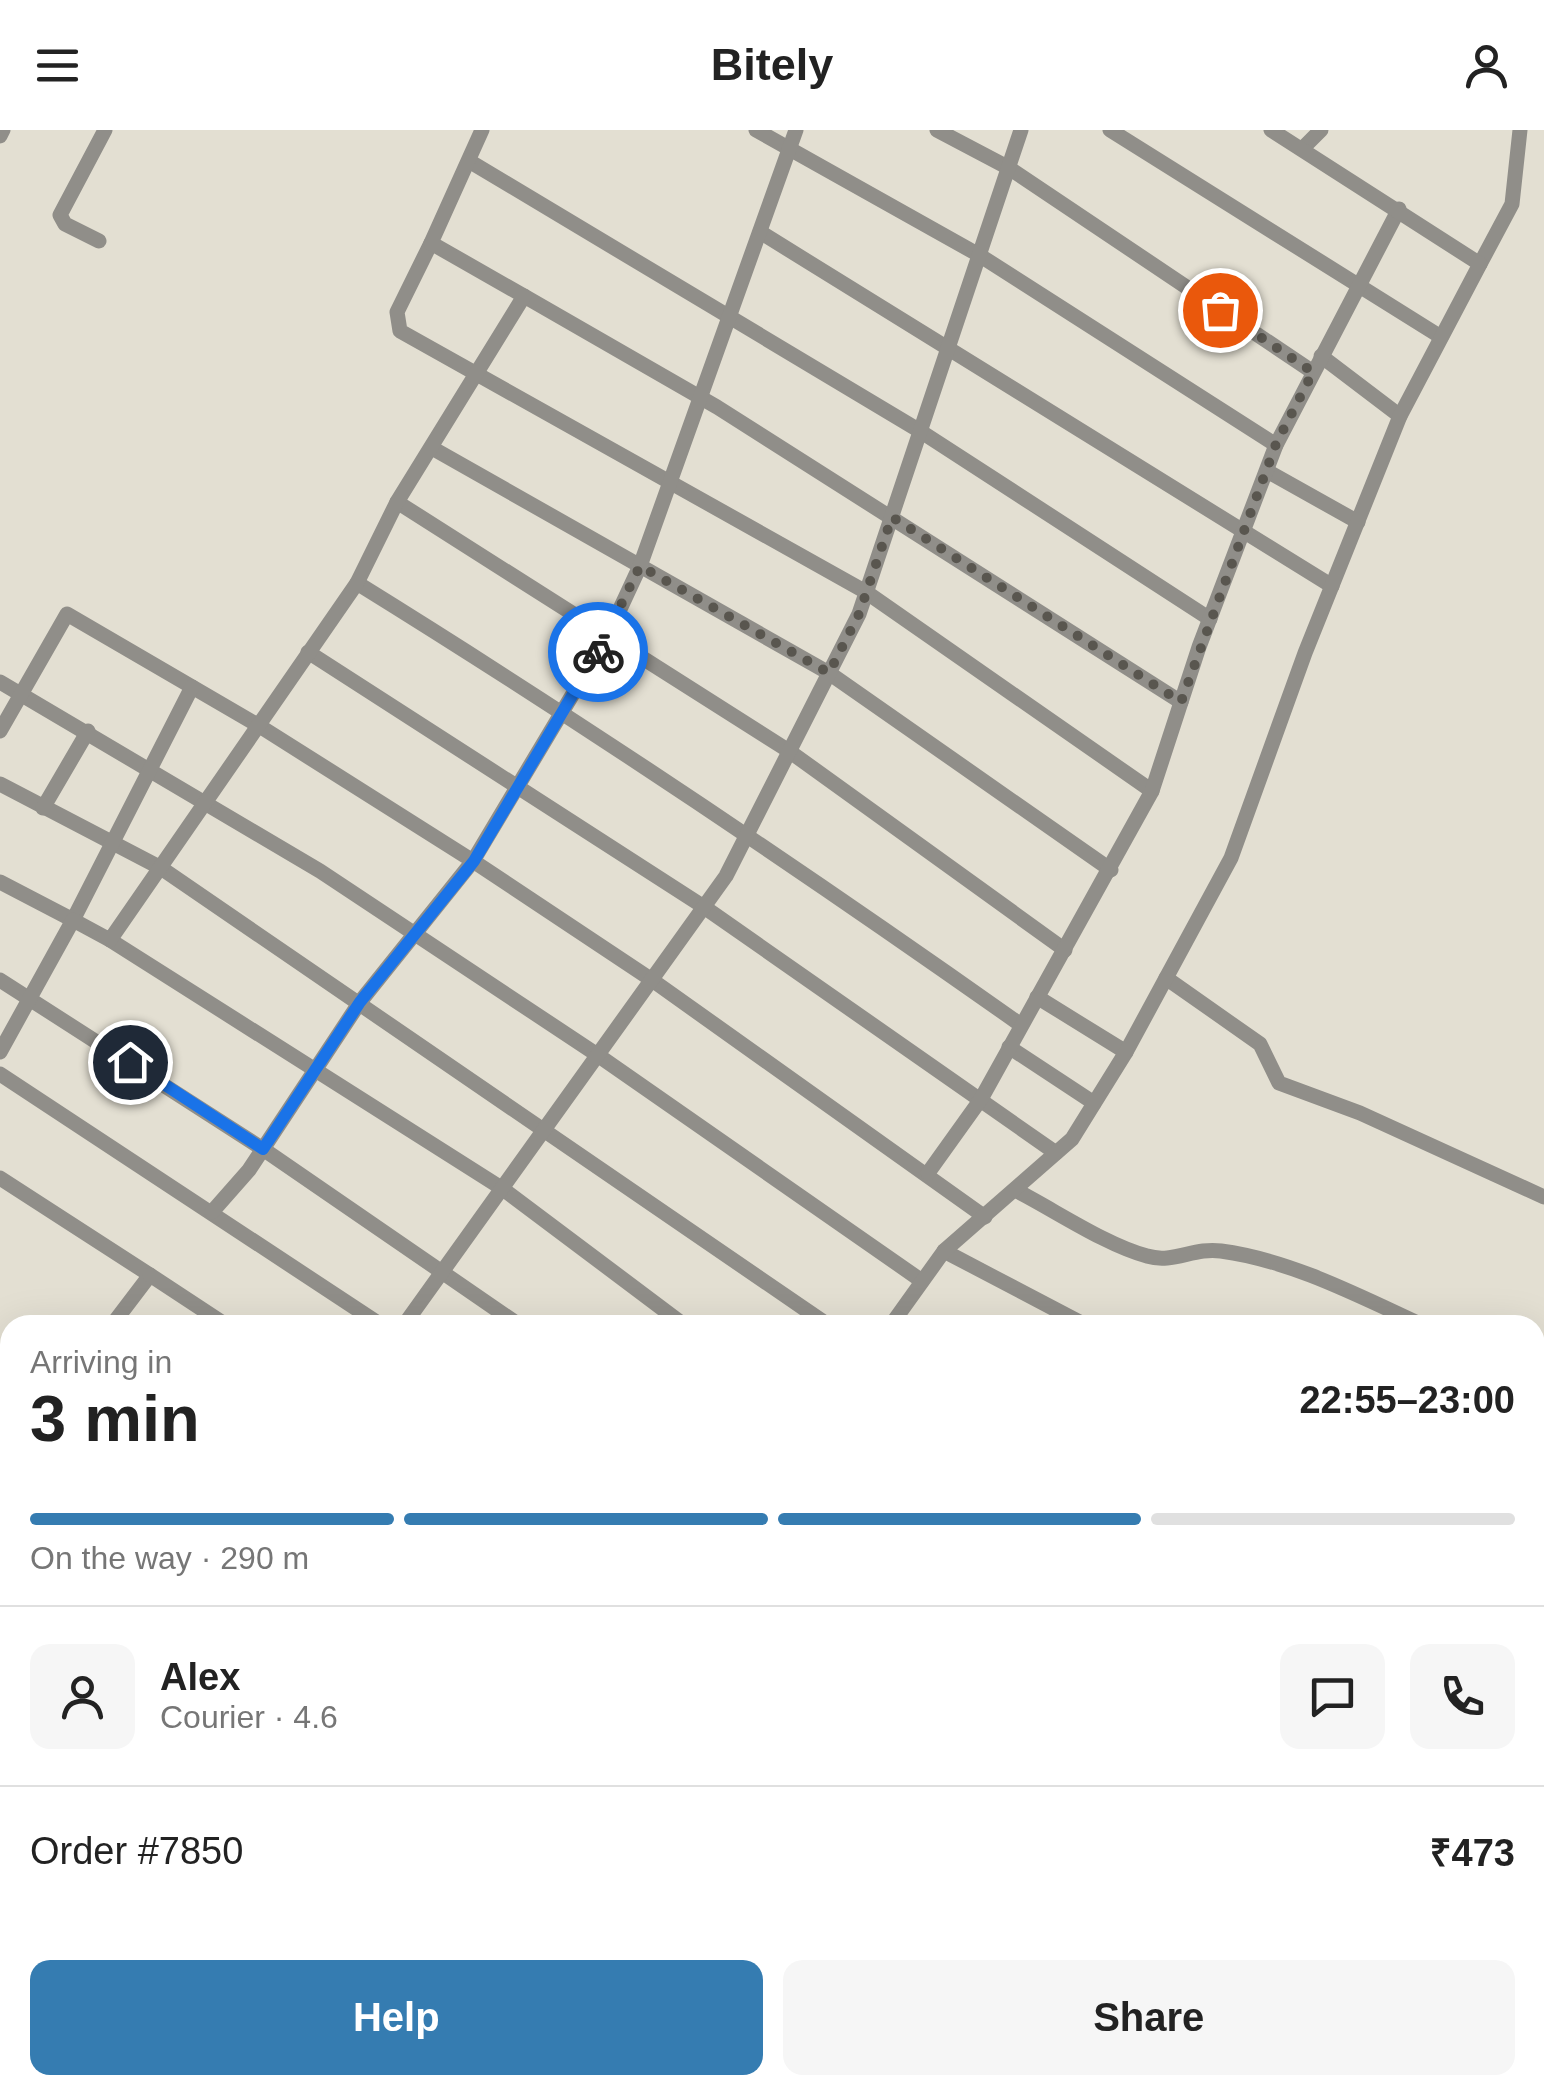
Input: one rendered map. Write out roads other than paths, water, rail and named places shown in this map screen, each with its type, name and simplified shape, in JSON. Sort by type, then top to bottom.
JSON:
[{"type":"street","points":[[98,241],[65,224],[60,216],[105,130]]},
{"type":"street","points":[[482,130],[400,305],[396,324],[475,376],[866,592],[1152,791]]},
{"type":"street","points":[[756,130],[979,255],[1276,444]]},
{"type":"street","points":[[212,1212],[263,1149],[360,1002],[474,861],[607,637],[640,566],[796,130]]},
{"type":"street","points":[[938,130],[1008,168],[1313,372]]},
{"type":"street","points":[[412,1315],[704,907],[748,834],[866,592],[1021,130]]},
{"type":"street","points":[[1110,130],[1440,337]]},
{"type":"street","points":[[1271,130],[1480,264]]},
{"type":"street","points":[[1302,149],[1321,130]]},
{"type":"street","points":[[898,1315],[944,1250],[1017,1191],[1056,1153],[1094,1103],[1126,1052],[1231,858],[1400,416],[1512,204],[1520,130]]},
{"type":"street","points":[[469,161],[920,431],[1210,619]]},
{"type":"street","points":[[928,1173],[981,1099],[1152,791],[1210,619],[1276,444],[1399,209]]},
{"type":"street","points":[[760,232],[1332,586]]},
{"type":"street","points":[[431,243],[700,398],[1181,702]]},
{"type":"street","points":[[110,940],[357,583],[397,502],[524,296]]},
{"type":"street","points":[[1321,356],[1400,416]]},
{"type":"street","points":[[432,448],[829,673],[1111,870]]},
{"type":"street","points":[[1267,471],[1358,522]]},
{"type":"street","points":[[397,502],[790,751],[1065,950]]},
{"type":"street","points":[[357,583],[563,710],[1021,1025]]},
{"type":"street","points":[[0,731],[67,614],[261,727],[474,861],[652,980],[985,1217]]},
{"type":"street","points":[[308,652],[704,907],[1056,1153]]},
{"type":"street","points":[[0,682],[208,802],[416,934],[922,1281]]},
{"type":"street","points":[[0,1052],[73,920],[192,686]]},
{"type":"street","points":[[43,808],[88,732]]},
{"type":"street","points":[[0,784],[161,868],[813,1315]]},
{"type":"street","points":[[0,882],[110,940],[503,1189],[671,1315]]},
{"type":"street","points":[[1166,978],[1260,1044],[1279,1083],[1360,1113],[1544,1197]]},
{"type":"street","points":[[0,980],[263,1149],[504,1315]]},
{"type":"street","points":[[1037,997],[1126,1052]]},
{"type":"street","points":[[1009,1048],[1094,1103]]},
{"type":"street","points":[[0,1074],[366,1315]]},
{"type":"street","points":[[0,1178],[210,1315]]},
{"type":"street","points":[[1017,1191],[1144,1256],[1173,1259],[1192,1250],[1217,1250],[1260,1258],[1398,1315]]},
{"type":"street","points":[[944,1250],[1066,1315]]},
{"type":"street","points":[[120,1315],[150,1276]]}]
